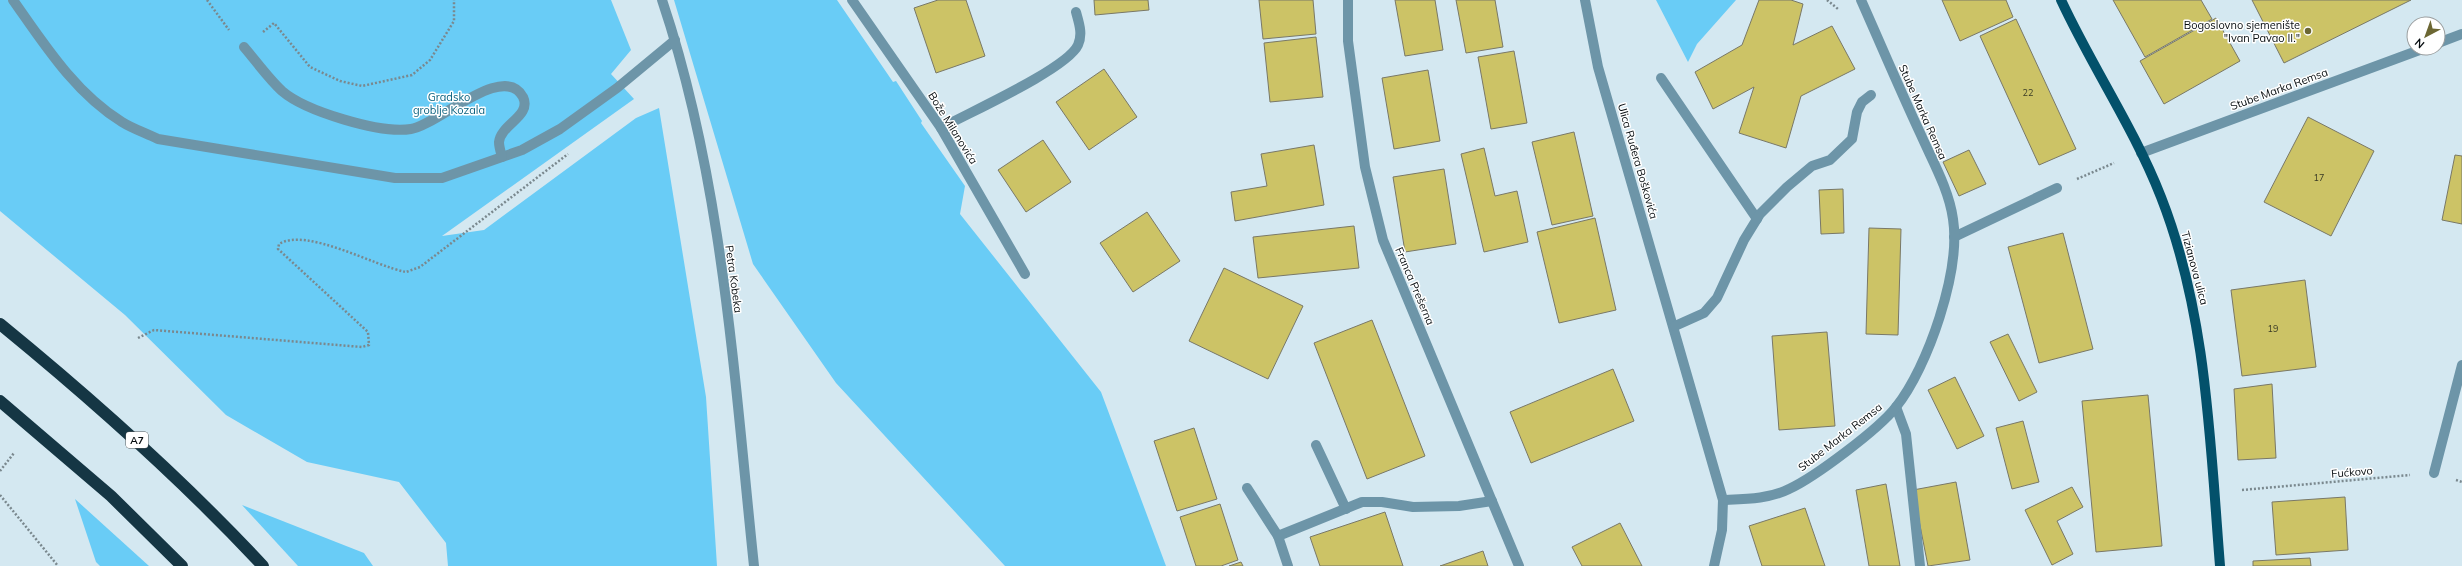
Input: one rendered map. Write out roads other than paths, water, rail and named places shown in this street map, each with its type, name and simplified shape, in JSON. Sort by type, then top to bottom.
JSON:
[{"type":"highway","name":"A7","points":[[0,324],[135,438],[208,507],[263,566]]},
{"type":"highway","points":[[0,401],[111,496],[182,566]]},
{"type":"main road","name":"Tizianova ulica","points":[[2061,0],[2141,153],[2164,204],[2195,312],[2206,393],[2220,566]]},
{"type":"street","points":[[13,0],[54,58],[91,98],[122,122],[158,139],[395,178],[442,178],[522,150],[560,129],[617,88],[675,40]]},
{"type":"street","name":"Petra Kobeka","points":[[662,0],[675,40],[706,175],[726,309],[754,566]]},
{"type":"street","name":"Bože Milanovića","points":[[852,0],[941,128],[1026,274]]},
{"type":"street","name":"Franca Prešerna","points":[[1348,0],[1348,41],[1365,168],[1383,240],[1519,566]]},
{"type":"street","name":"Ulica Ruđera Boškovića","points":[[1585,0],[1598,67],[1723,500]]},
{"type":"street","name":"Stube Marka Remsa","points":[[1723,500],[1757,499],[1788,490],[1813,476],[1896,407],[1917,372],[1932,338],[1949,284],[1954,237],[1948,196],[1860,0]]},
{"type":"street","points":[[941,128],[1053,69],[1070,55],[1078,46],[1081,35],[1076,12]]},
{"type":"street","points":[[2446,40],[2462,34]]},
{"type":"street","points":[[244,47],[282,91],[300,102],[352,122],[387,130],[411,129],[427,124],[488,88],[500,85],[513,87],[522,97],[525,106],[522,113],[507,126],[501,137],[499,143],[502,157]]},
{"type":"street","name":"Stube Marka Remsa","points":[[2141,153],[2406,55]]},
{"type":"street","points":[[1661,78],[1757,219]]},
{"type":"street","points":[[1674,326],[1704,313],[1717,298],[1744,240],[1757,219],[1787,187],[1812,166],[1830,160],[1852,139],[1857,112],[1862,102],[1871,95]]},
{"type":"street","points":[[1954,237],[2057,188]]},
{"type":"street","points":[[2434,473],[2462,365]]},
{"type":"street","name":"Stube Marka Remsa","points":[[1896,407],[1906,434],[1920,566]]},
{"type":"street","points":[[1316,445],[1346,509]]},
{"type":"street","points":[[1247,488],[1278,536],[1288,566]]},
{"type":"street","points":[[1714,566],[1722,530],[1723,500]]},
{"type":"street","points":[[1278,536],[1362,502],[1382,502],[1413,507],[1459,506],[1492,501]]},
{"type":"place","name":"Bogoslovno sjemenište \"Ivan Pavao II.\"","points":[[2308,31]]},
{"type":"park label","name":"Gradsko groblje Kozala","points":[[449,103]]}]
